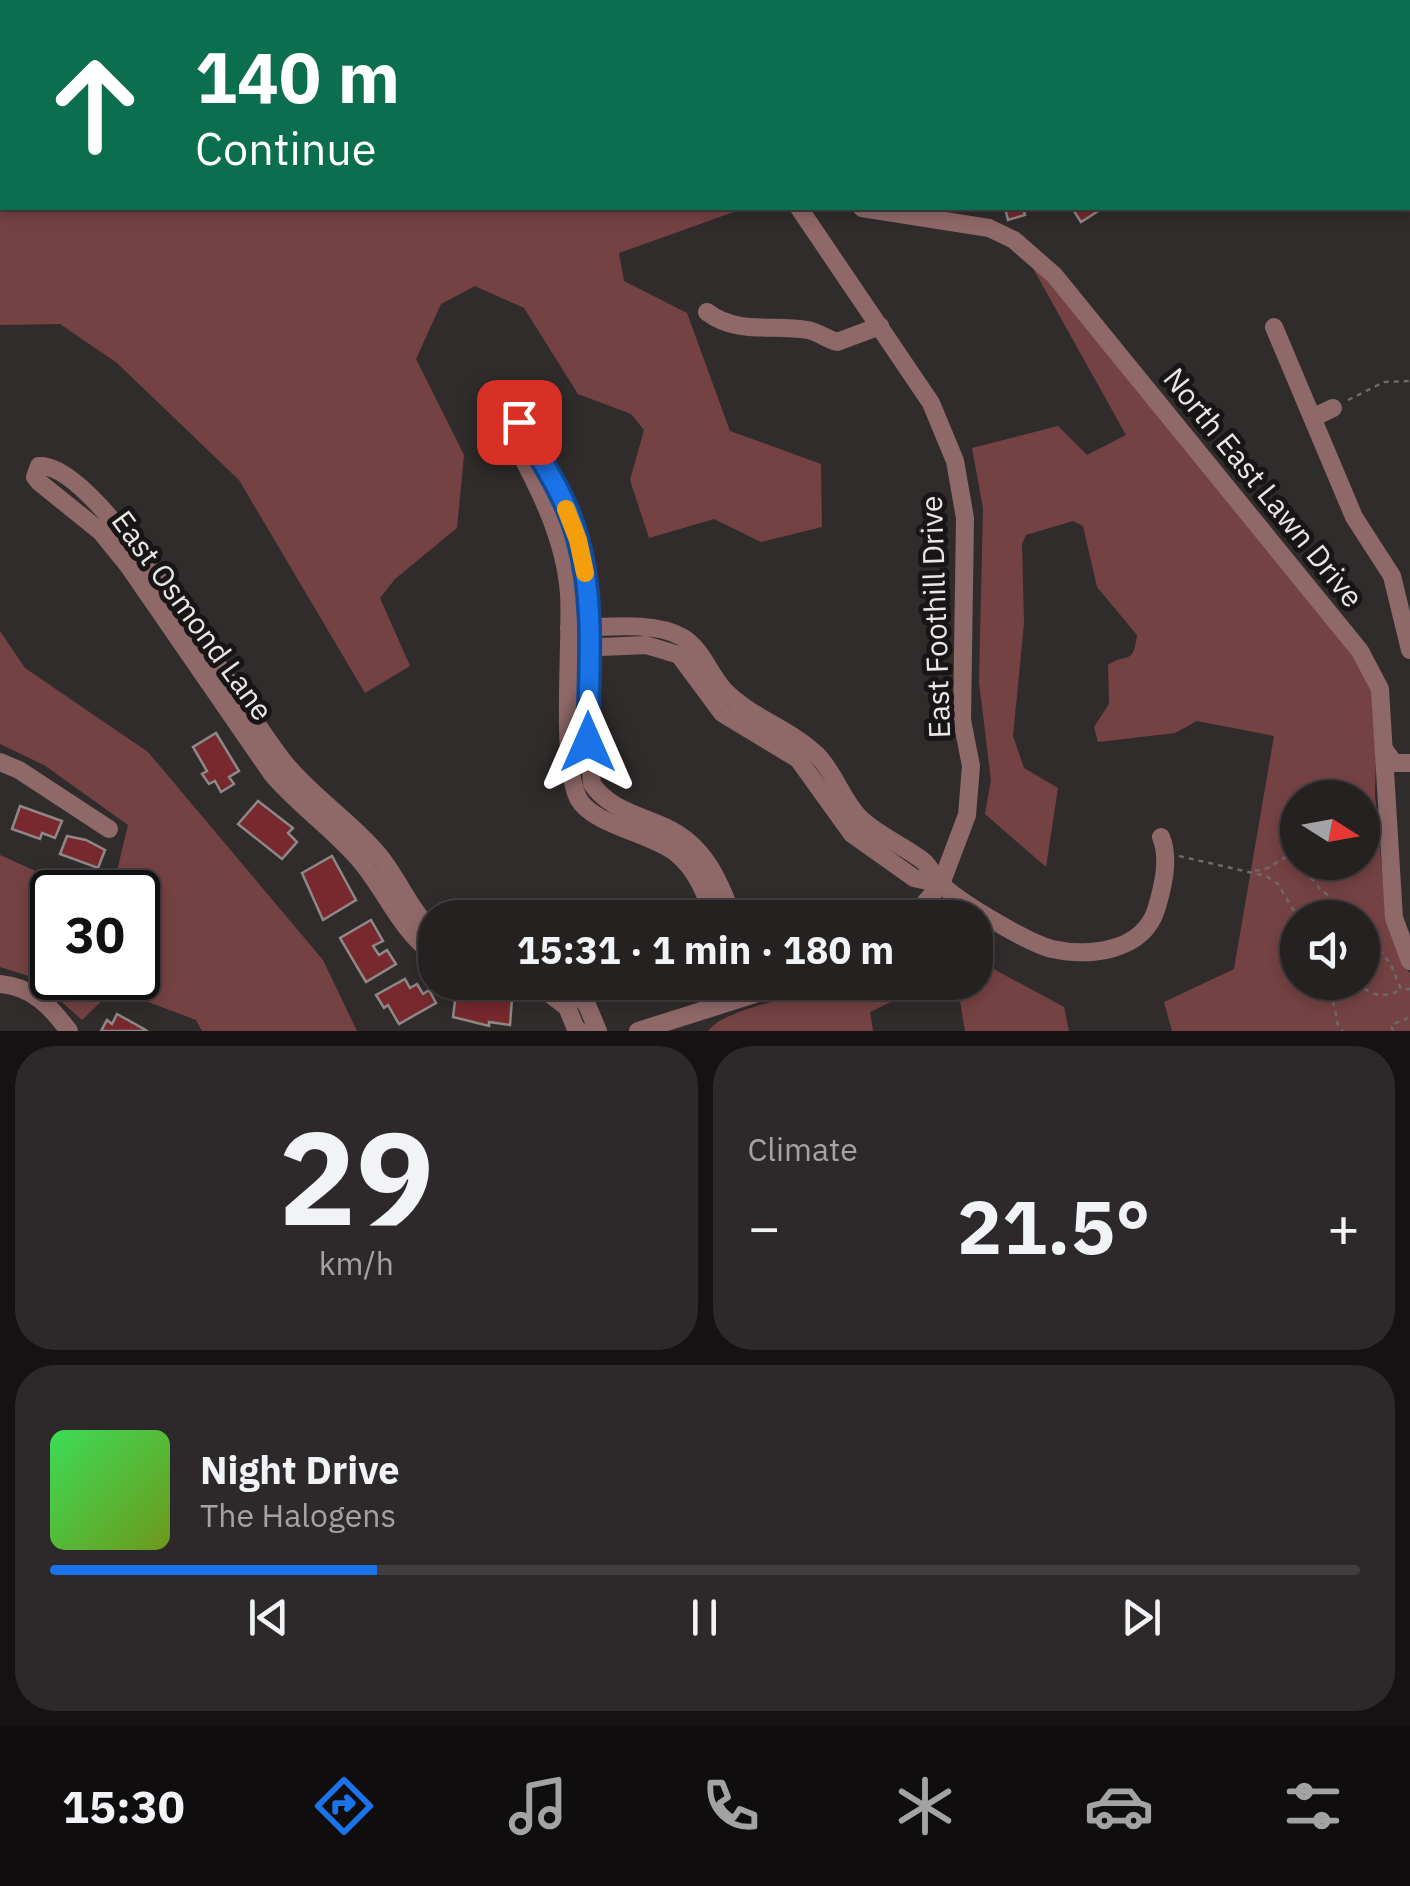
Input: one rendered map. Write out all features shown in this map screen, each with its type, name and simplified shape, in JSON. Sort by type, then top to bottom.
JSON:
[{"type":"street","name":"East Foothill Drive","points":[[800,210],[931,403],[955,461],[965,518],[962,720],[971,766],[966,814],[941,884]]},
{"type":"street","name":"North East Lawn Drive","points":[[875,210],[989,228],[1014,240],[1054,275],[1360,651],[1380,689],[1394,918],[1410,961]]},
{"type":"street","points":[[707,312],[721,323],[742,328],[812,330],[837,342],[880,326]]},
{"type":"street","points":[[1274,327],[1354,517],[1392,576],[1410,650]]},
{"type":"street","points":[[1314,417],[1333,408]]},
{"type":"street","name":"East Osmond Lane","points":[[418,916],[376,852],[345,835],[293,799],[101,532],[38,482],[39,466],[59,471],[112,517],[282,760],[345,835],[418,941]]},
{"type":"street","points":[[546,488],[578,628],[570,746],[578,798],[595,815],[646,836],[676,854],[697,878],[706,900]]},
{"type":"street","points":[[578,628],[653,630],[685,640],[736,701],[788,731],[817,755],[861,819],[926,863],[941,884],[1014,933],[1050,948],[1084,952],[1112,949],[1134,940],[1150,925],[1164,845]]},
{"type":"street","points":[[578,648],[646,645],[679,654],[722,713],[798,759],[852,834],[914,878],[941,884]]},
{"type":"street","points":[[578,648],[592,784],[616,806],[664,827],[692,845],[719,878],[727,900]]},
{"type":"street","points":[[1384,748],[1394,763],[1410,763]]},
{"type":"street","points":[[0,762],[19,770],[110,829]]},
{"type":"street","points":[[927,900],[941,884]]},
{"type":"street","points":[[0,984],[31,992],[46,1002],[70,1031]]},
{"type":"street","points":[[571,1000],[580,1031]]},
{"type":"street","points":[[577,1000],[595,1018],[598,1031]]},
{"type":"street","points":[[638,1031],[685,1024],[723,1000]]},
{"type":"path","points":[[1333,408],[1384,382],[1410,380]]},
{"type":"path","points":[[1164,845],[1240,871],[1268,868],[1280,860]]},
{"type":"path","points":[[1254,871],[1278,884],[1287,900]]},
{"type":"path","points":[[1313,880],[1334,900]]},
{"type":"path","points":[[1380,950],[1400,989]]},
{"type":"path","points":[[1380,995],[1410,989]]},
{"type":"path","points":[[1333,1000],[1343,1031]]},
{"type":"path","points":[[1393,1031],[1394,1022],[1410,1017]]},
{"type":"shaded area","points":[[0,210],[739,210],[619,253],[624,281],[687,313],[730,431],[821,464],[822,527],[761,542],[714,519],[649,538],[630,480],[644,430],[631,414],[578,394],[524,308],[475,286],[441,304],[416,359],[464,455],[457,528],[395,579],[380,598],[410,666],[365,693],[239,480],[117,363],[60,324],[0,325]]},
{"type":"shaded area","points":[[1025,254],[1360,660],[1377,702],[1375,780],[1280,780],[1280,880],[1380,880],[1380,849],[1385,903],[1404,966],[1410,973],[1410,1031],[1172,1031],[1164,1002],[1234,969],[1274,736],[1197,721],[1175,733],[1098,742],[1094,727],[1109,704],[1108,665],[1131,655],[1137,635],[1097,587],[1083,526],[1073,521],[1026,535],[1022,544],[1024,623],[1013,736],[1024,768],[1058,788],[1046,867],[985,814],[991,780],[979,682],[983,508],[972,448],[1058,426],[1087,455],[1126,435]]},
{"type":"shaded area","points":[[0,631],[25,668],[148,752],[323,960],[357,1031],[202,1031],[196,1020],[143,1000],[160,1000],[160,870],[117,870],[128,825],[44,765],[0,744]]},
{"type":"shaded area","points":[[0,855],[33,870],[30,870],[30,976],[0,967]]},
{"type":"shaded area","points":[[993,969],[1064,1007],[1069,1031],[965,1031],[960,1001],[993,1000]]},
{"type":"shaded area","points":[[60,1000],[103,1000],[82,1020]]},
{"type":"shaded area","points":[[780,1000],[895,1000],[870,1012],[873,1031],[708,1031],[731,1015]]},
{"type":"building","points":[[1006,210],[1024,210],[1025,215],[1008,220]]},
{"type":"building","points":[[1073,210],[1100,210],[1081,222]]},
{"type":"building","points":[[216,733],[239,771],[229,777],[234,784],[221,792],[215,781],[209,784],[202,774],[207,771],[193,747]]},
{"type":"building","points":[[258,801],[293,828],[288,833],[297,842],[282,859],[238,824]]},
{"type":"building","points":[[20,806],[62,821],[55,838],[42,833],[40,839],[12,829]]},
{"type":"building","points":[[67,836],[105,850],[98,868],[60,854]]},
{"type":"building","points":[[332,856],[356,900],[323,920],[302,873]]},
{"type":"building","points":[[371,920],[383,941],[373,946],[379,955],[387,950],[396,964],[366,982],[340,938]]},
{"type":"building","points":[[405,979],[410,988],[417,984],[418,1000],[436,1003],[399,1024],[388,1005],[384,1008],[376,995]]},
{"type":"building","points":[[455,1000],[512,1000],[510,1025],[489,1022],[489,1026],[453,1017]]},
{"type":"building","points":[[117,1014],[147,1031],[101,1031],[107,1020],[112,1024]]},
{"type":"slow traffic","points":[[566,509],[585,573]]},
{"type":"route","points":[[519,422],[557,488],[578,540],[586,576],[588,742]]}]
